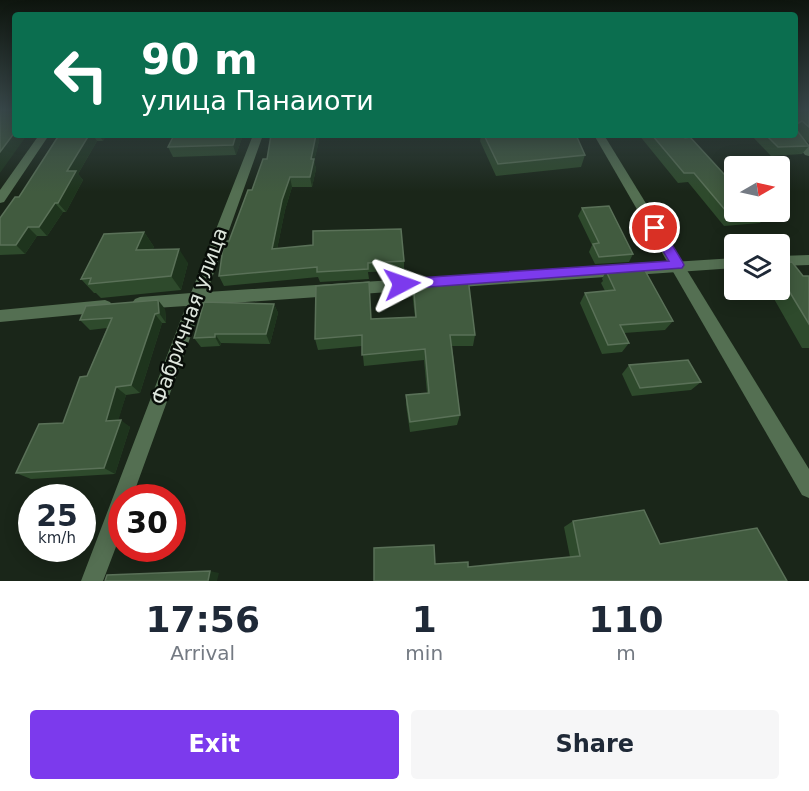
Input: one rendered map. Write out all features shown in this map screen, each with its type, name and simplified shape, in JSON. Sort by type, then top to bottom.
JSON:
[{"type":"street","points":[[0,199],[42,138]]},
{"type":"street","name":"Фабричная улица","points":[[127,484],[195,298],[257,138]]},
{"type":"street","points":[[601,138],[809,488]]},
{"type":"street","points":[[796,138],[809,153]]},
{"type":"street","points":[[790,261],[809,260]]},
{"type":"street","points":[[0,316],[195,298],[724,263]]},
{"type":"street","name":"Фабричная улица","points":[[92,581],[108,537]]},
{"type":"building","points":[[0,137],[11,137],[0,152]]},
{"type":"building","points":[[802,137],[809,146],[778,147],[769,138]]},
{"type":"building","points":[[57,138],[87,138],[67,171],[76,171],[58,203],[55,203],[39,227],[28,227],[16,245],[0,245],[0,218],[15,197],[19,197]]},
{"type":"building","points":[[172,138],[235,138],[233,145],[168,147]]},
{"type":"building","points":[[270,138],[315,138],[310,177],[290,177],[282,200],[272,249],[313,245],[313,231],[401,229],[404,261],[368,263],[368,269],[317,272],[317,267],[219,276],[224,241],[229,241],[248,190],[252,190],[263,159],[267,159]]},
{"type":"building","points":[[485,138],[577,138],[585,155],[498,164]]},
{"type":"building","points":[[655,138],[691,138],[724,174],[724,209],[694,173],[684,173]]},
{"type":"building","points":[[609,206],[633,254],[599,257],[593,244],[599,243],[582,208]]},
{"type":"building","points":[[144,232],[136,250],[179,249],[171,276],[89,284],[91,278],[81,279],[104,234]]},
{"type":"building","points":[[790,262],[803,276],[809,276],[809,324],[790,293]]},
{"type":"building","points":[[643,267],[673,321],[620,325],[629,343],[608,345],[585,293],[615,290],[607,269]]},
{"type":"building","points":[[468,278],[475,335],[450,335],[460,415],[410,422],[406,395],[429,393],[425,349],[362,355],[362,335],[315,339],[316,286],[369,282],[371,319],[416,317],[413,280]]},
{"type":"building","points":[[158,300],[159,313],[155,314],[131,385],[116,387],[106,421],[121,420],[104,468],[16,473],[39,424],[63,423],[80,377],[87,376],[112,318],[80,320],[86,306]]},
{"type":"building","points":[[204,302],[274,304],[266,334],[215,334],[215,337],[194,338]]},
{"type":"building","points":[[688,360],[701,382],[640,388],[629,365]]},
{"type":"building","points":[[644,510],[660,544],[757,528],[787,581],[374,581],[374,548],[434,545],[435,564],[468,562],[468,567],[580,556],[573,521]]},
{"type":"building","points":[[210,571],[208,581],[105,581],[107,575]]},
{"type":"route","points":[[402,284],[678,265],[655,228]]}]
